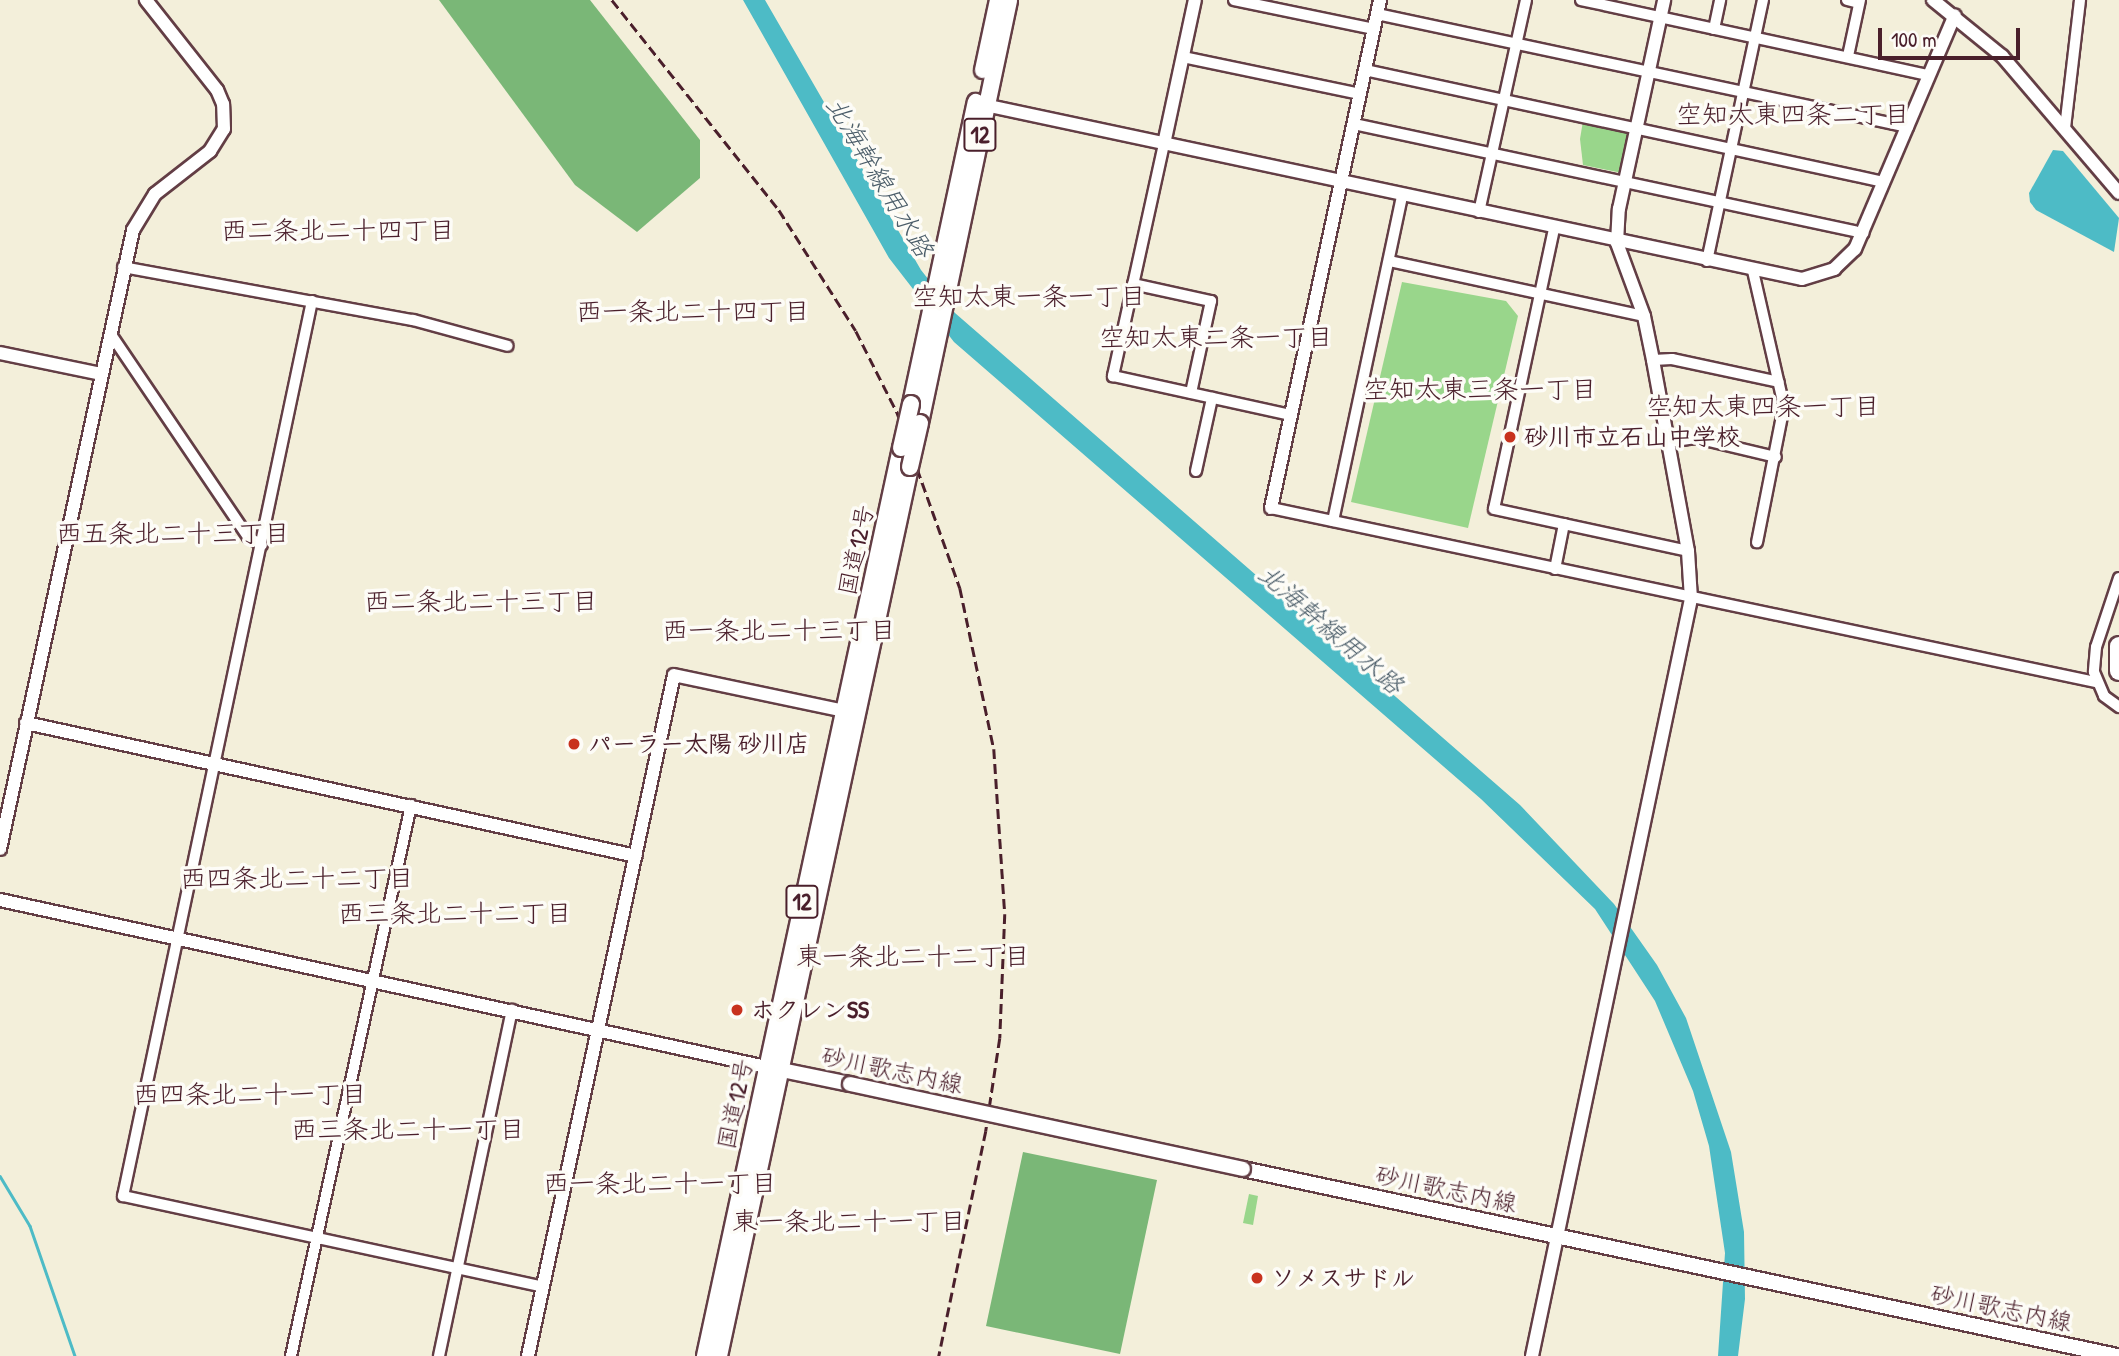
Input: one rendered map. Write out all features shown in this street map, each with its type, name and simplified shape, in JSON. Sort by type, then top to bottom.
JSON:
[{"type":"highway","name":"国道12号","points":[[719,1356],[783,1070],[920,423],[932,334],[981,104],[998,0]]},
{"type":"highway","name":"国道12号","points":[[981,104],[1009,0]]},
{"type":"highway","name":"国道12号","points":[[705,1356],[901,448],[932,334]]},
{"type":"highway","points":[[2119,646],[2119,671]]},
{"type":"main road","name":"砂川歌志内線","points":[[766,1066],[2117,1356]]},
{"type":"street","points":[[0,849],[123,267],[141,211],[155,194],[210,151],[224,129],[223,104],[216,90],[146,0]]},
{"type":"street","points":[[1195,0],[1113,376],[1291,415]]},
{"type":"street","points":[[1234,0],[1374,29]]},
{"type":"street","points":[[1380,0],[1271,508],[1691,599],[2095,682]]},
{"type":"street","points":[[1479,212],[1525,0]]},
{"type":"street","points":[[1581,0],[1928,75]]},
{"type":"street","points":[[1532,1356],[1691,599],[1688,551],[1644,316],[1617,243],[1625,181],[1664,0]]},
{"type":"street","points":[[1714,29],[1720,0]]},
{"type":"street","points":[[1707,261],[1763,0]]},
{"type":"street","points":[[1847,0],[1860,1],[1848,56]]},
{"type":"street","points":[[1933,0],[1955,15],[2002,56],[2119,193]]},
{"type":"street","points":[[2065,128],[2080,0]]},
{"type":"street","points":[[1377,14],[1908,127]]},
{"type":"street","points":[[981,104],[1785,278],[1819,275],[1846,259],[1863,233],[1955,15]]},
{"type":"street","points":[[1183,57],[1360,94]]},
{"type":"street","points":[[1366,70],[1884,182]]},
{"type":"street","points":[[1354,124],[1863,233]]},
{"type":"street","points":[[1334,521],[1402,196]]},
{"type":"street","points":[[1554,229],[1494,509],[1688,551]]},
{"type":"street","points":[[1389,261],[1644,316]]},
{"type":"street","points":[[123,267],[413,320],[508,346]]},
{"type":"street","points":[[1753,271],[1784,406],[1776,457],[1756,542]]},
{"type":"street","points":[[1133,284],[1211,301],[1191,393]]},
{"type":"street","points":[[313,301],[123,1196],[543,1287]]},
{"type":"street","points":[[110,333],[248,537],[262,545]]},
{"type":"street","points":[[0,352],[101,374]]},
{"type":"street","points":[[1653,360],[1672,359],[1779,382]]},
{"type":"street","points":[[1196,471],[1212,398]]},
{"type":"street","points":[[1668,442],[1696,438],[1776,457]]},
{"type":"street","points":[[1555,569],[1564,524]]},
{"type":"street","points":[[2119,578],[2096,647],[2095,682],[2104,696],[2119,707]]},
{"type":"street","points":[[528,1356],[674,675],[845,711]]},
{"type":"street","points":[[26,723],[636,856]]},
{"type":"street","points":[[291,1356],[411,805]]},
{"type":"street","points":[[0,900],[766,1066]]},
{"type":"street","points":[[439,1356],[512,1010]]},
{"type":"green space","points":[[439,0],[590,0],[700,140],[700,178],[637,232],[575,185]]},
{"type":"green space","points":[[1583,121],[1631,131],[1622,173],[1583,165],[1580,139]]},
{"type":"green space","points":[[1402,282],[1506,301],[1518,316],[1468,528],[1351,502]]},
{"type":"green space","points":[[1023,1152],[1157,1180],[1120,1354],[986,1326]]},
{"type":"green space","points":[[1249,1194],[1258,1196],[1253,1225],[1243,1223]]},
{"type":"water","points":[[743,0],[765,0],[921,270],[955,313],[1520,805],[1614,904],[1657,965],[1686,1018],[1731,1152],[1744,1232],[1745,1299],[1738,1356],[1718,1356],[1725,1253],[1709,1146],[1693,1091],[1655,1001],[1595,909],[1481,799],[954,342],[889,258]]},
{"type":"water","points":[[2053,150],[2063,151],[2119,218],[2114,252],[2036,210],[2030,202],[2029,193]]},
{"type":"waterway","points":[[0,1176],[30,1226],[75,1356]]},
{"type":"railway","points":[[612,0],[779,210],[856,331],[897,412],[960,588],[994,749],[1005,914],[1000,1038],[986,1131],[939,1356]]},
{"type":"place","name":"砂川市立石山中学校","points":[[1510,437]]},
{"type":"place","name":"パーラー太陽 砂川店","points":[[574,744]]},
{"type":"place","name":"ホクレンSS","points":[[737,1010]]},
{"type":"place","name":"ソメスサドル","points":[[1257,1278]]},
{"type":"district","name":"空知太東四条二丁目","points":[[1793,114]]},
{"type":"district","name":"西二条北二十四丁目","points":[[338,230]]},
{"type":"district","name":"空知太東一条一丁目","points":[[1029,296]]},
{"type":"district","name":"西一条北二十四丁目","points":[[693,311]]},
{"type":"district","name":"空知太東二条一丁目","points":[[1216,337]]},
{"type":"district","name":"空知太東三条一丁目","points":[[1480,389]]},
{"type":"district","name":"空知太東四条一丁目","points":[[1763,406]]},
{"type":"district","name":"西五条北二十三丁目","points":[[173,533]]},
{"type":"district","name":"西二条北二十三丁目","points":[[481,601]]},
{"type":"district","name":"西一条北二十三丁目","points":[[779,630]]},
{"type":"district","name":"西四条北二十二丁目","points":[[297,878]]},
{"type":"district","name":"西三条北二十二丁目","points":[[455,913]]},
{"type":"district","name":"東一条北二十二丁目","points":[[913,956]]},
{"type":"district","name":"西四条北二十一丁目","points":[[250,1094]]},
{"type":"district","name":"西三条北二十一丁目","points":[[408,1129]]},
{"type":"district","name":"西一条北二十一丁目","points":[[660,1183]]},
{"type":"district","name":"東一条北二十一丁目","points":[[849,1221]]},
{"type":"water label","name":"北海幹線用水路","points":[[880,177]]},
{"type":"water label","name":"北海幹線用水路","points":[[1331,629]]}]
